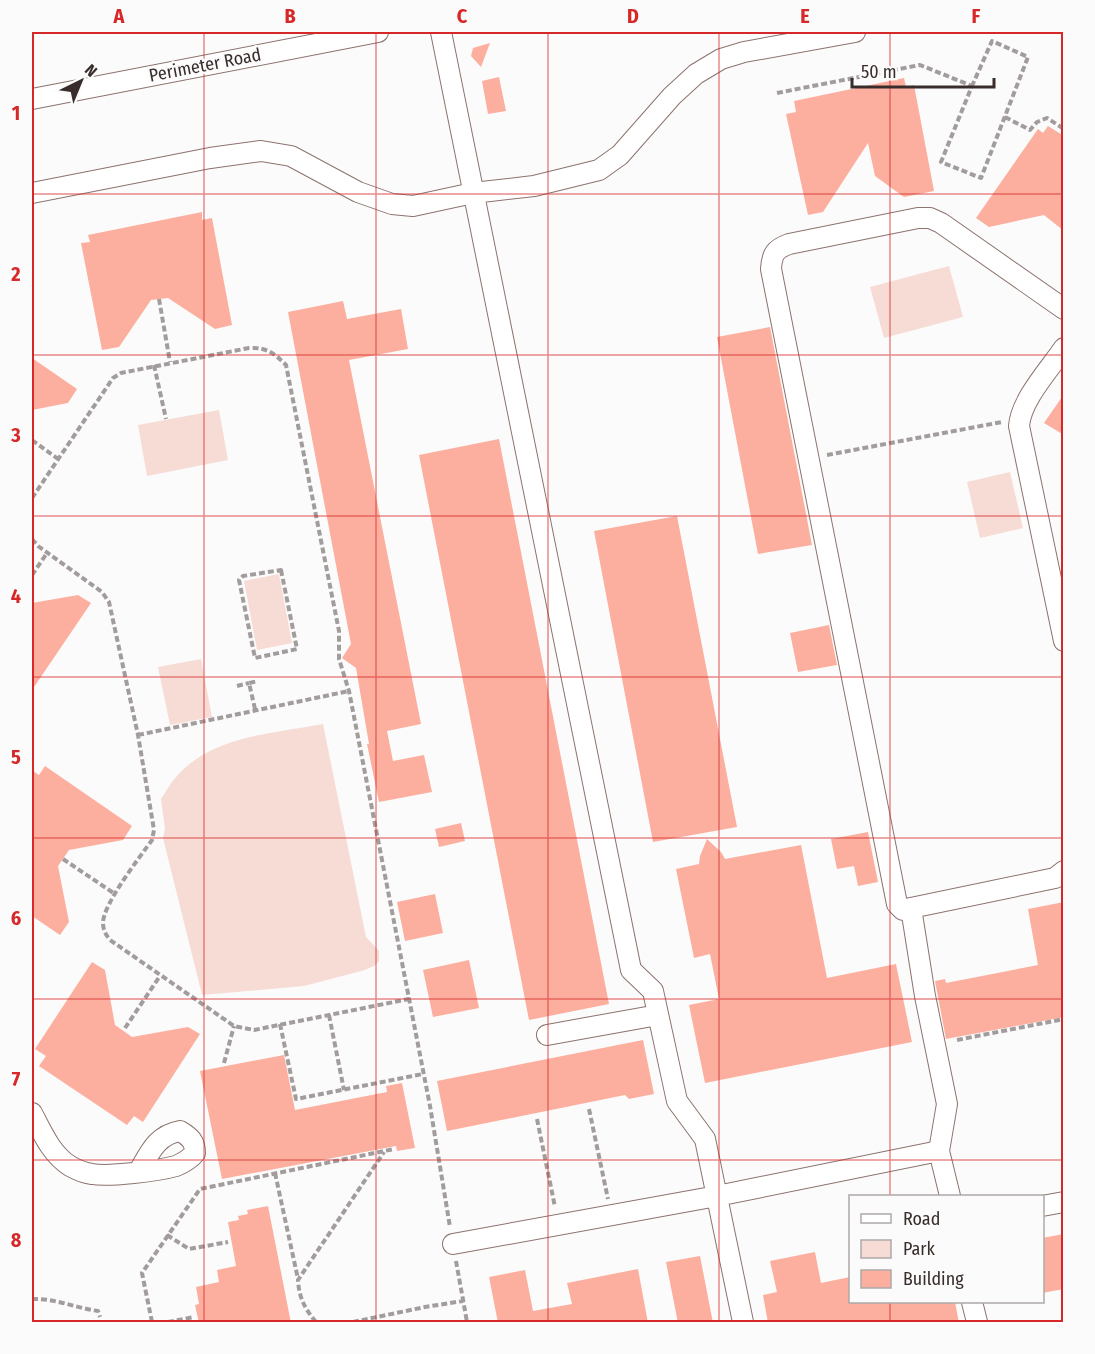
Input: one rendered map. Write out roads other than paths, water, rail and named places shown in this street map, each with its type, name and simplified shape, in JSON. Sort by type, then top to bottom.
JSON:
[{"type":"street","name":"Perimeter Road","points":[[32,99],[378,32]]},
{"type":"street","points":[[441,32],[631,970],[653,991],[677,1101],[705,1139],[743,1323]]},
{"type":"street","points":[[32,193],[210,158],[261,151],[291,156],[358,192],[392,204],[413,206],[473,192],[534,186],[599,170],[620,155],[672,96],[696,74],[721,59],[744,52],[855,32]]},
{"type":"street","points":[[1064,309],[941,223],[930,218],[918,218],[778,248],[772,256],[771,269],[897,904],[903,910],[1054,878],[1064,871]]},
{"type":"street","points":[[1064,348],[1025,405],[1019,426],[1064,641]]},
{"type":"street","points":[[911,908],[925,996],[947,1104],[939,1151],[950,1195]]},
{"type":"street","points":[[547,1035],[658,1015]]},
{"type":"street","points":[[32,1113],[56,1155],[81,1172],[94,1174],[139,1171]]},
{"type":"street","points":[[453,1244],[717,1196],[939,1151]]},
{"type":"street","points":[[1044,1206],[1064,1202]]},
{"type":"street","points":[[972,1303],[976,1323]]}]
